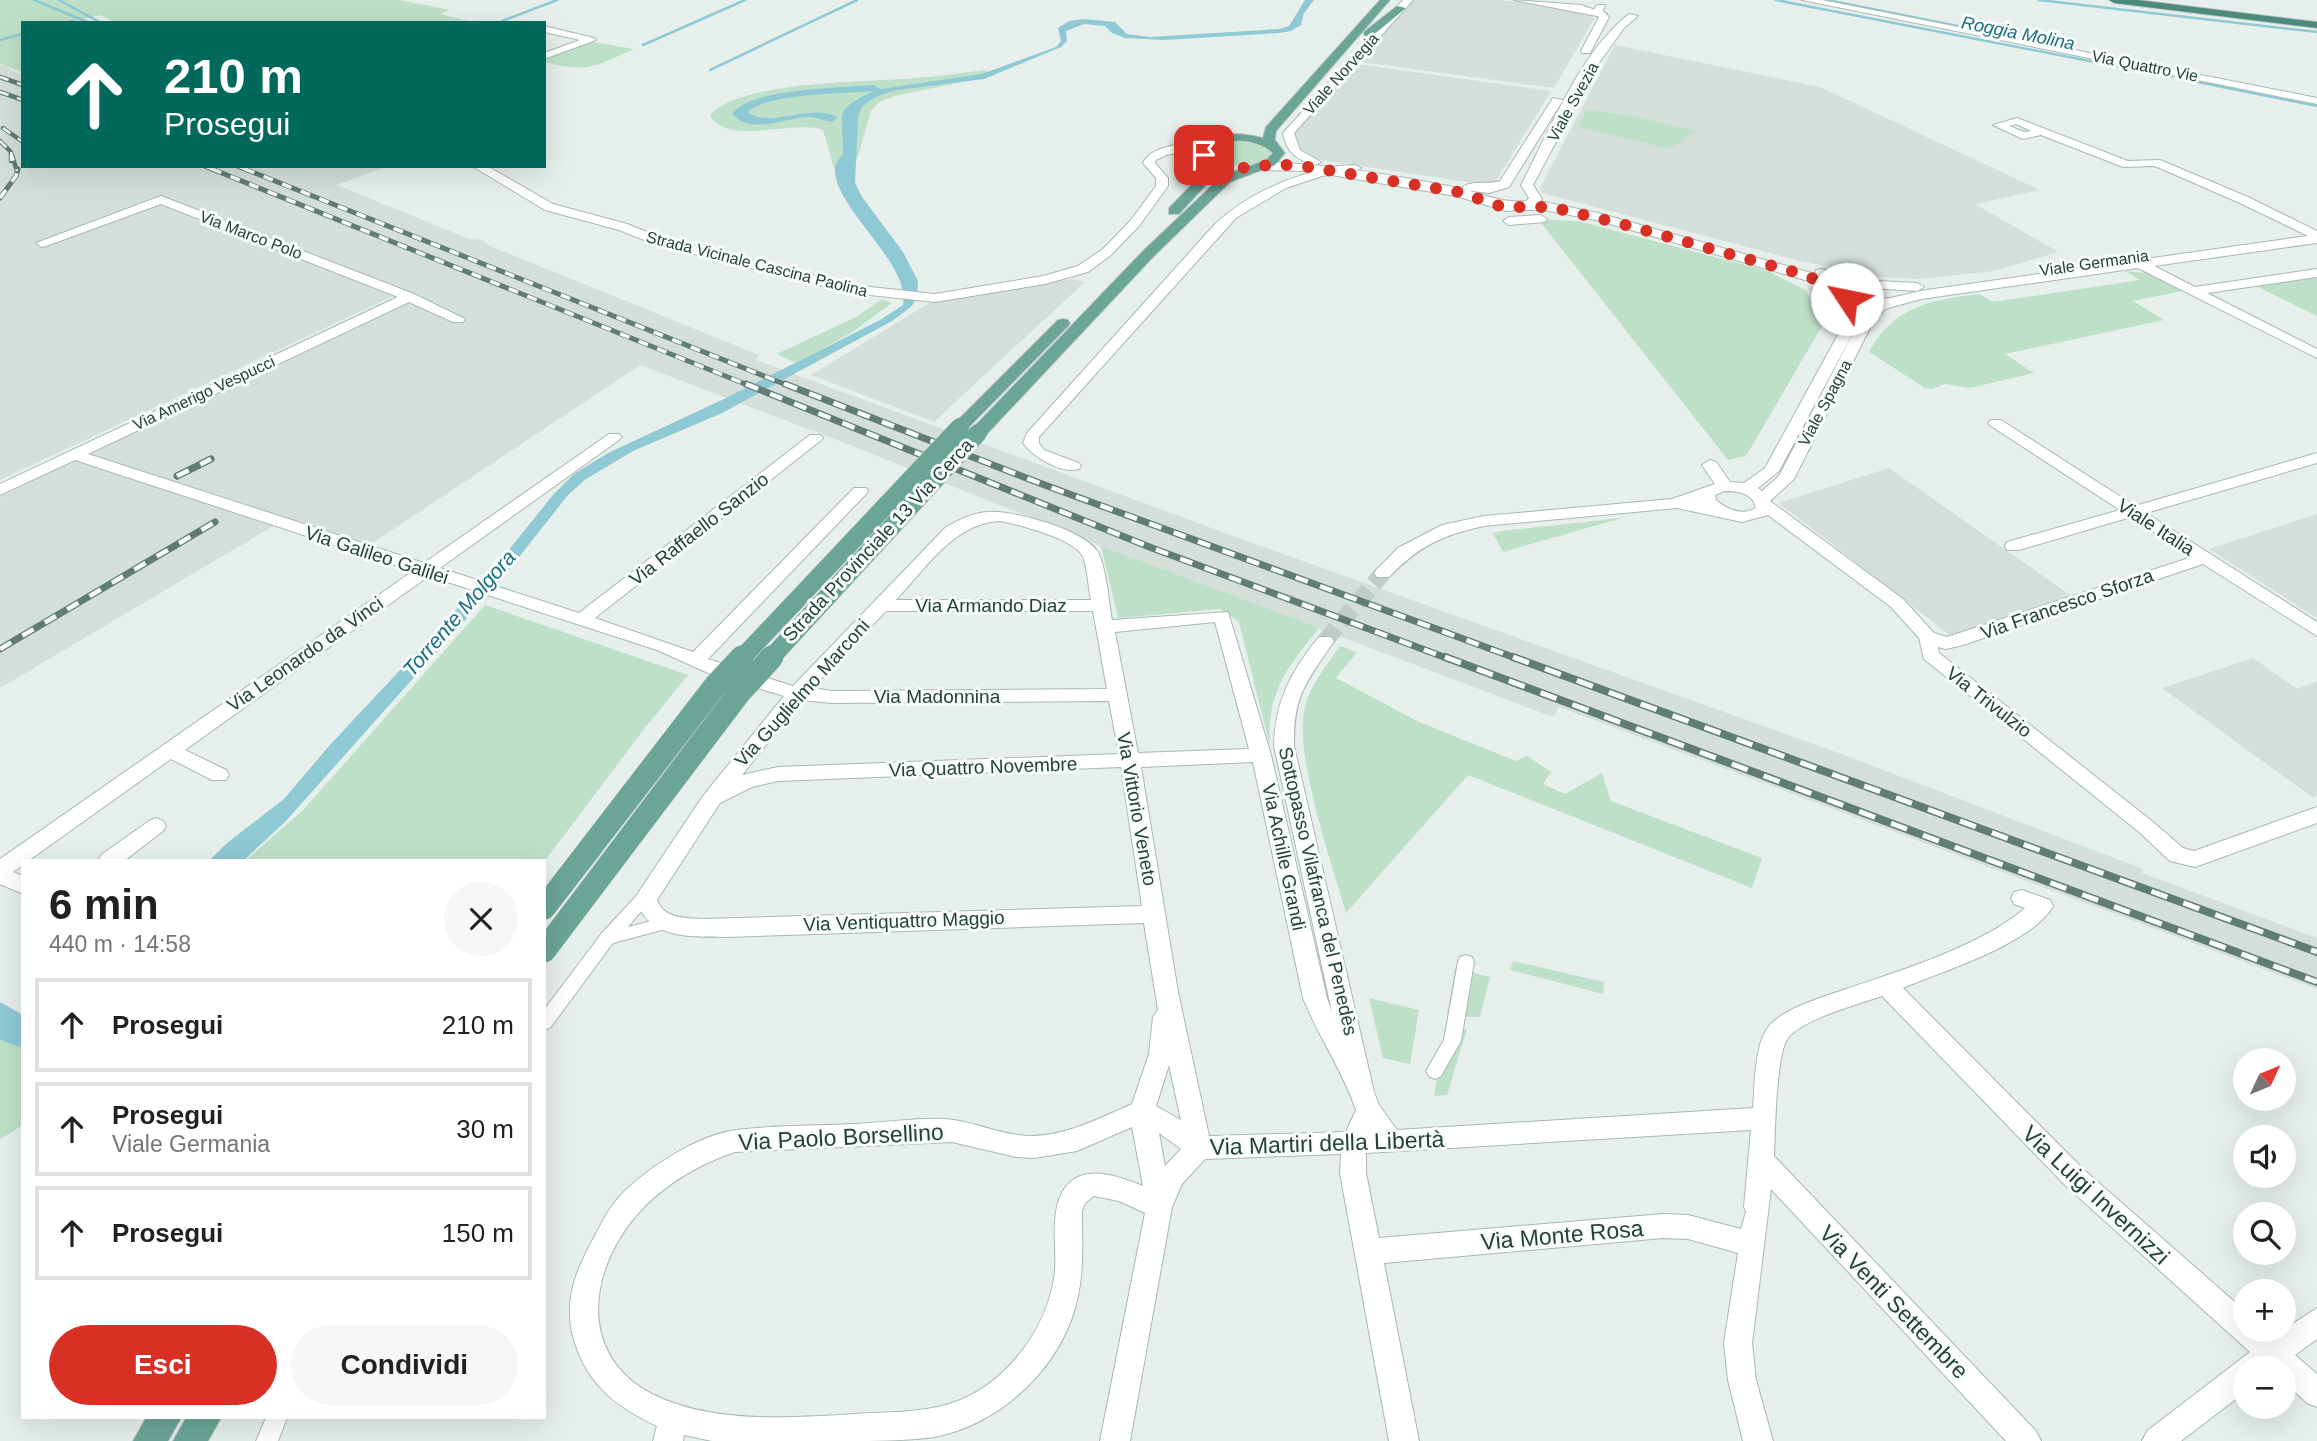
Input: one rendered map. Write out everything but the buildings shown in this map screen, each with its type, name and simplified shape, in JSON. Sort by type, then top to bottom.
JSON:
[{"type":"highway","points":[[2149,0],[2317,23]]},
{"type":"highway","points":[[2110,1],[2317,23]]},
{"type":"main road","points":[[1276,149],[1268,139],[1270,130],[1385,0]]},
{"type":"main road","points":[[1258,167],[1227,167],[1209,152],[1261,123],[1332,58],[1349,49],[1404,4]]},
{"type":"main road","points":[[1235,138],[1257,140],[1276,149]]},
{"type":"main road","name":"Strada Provinciale 13 Via Cerca","points":[[546,905],[715,686],[969,430],[1226,179],[1277,159],[1276,149]]},
{"type":"main road","name":"Strada Provinciale 13 Via Cerca","points":[[546,948],[738,693],[969,430],[1211,173],[1213,166],[1209,152]]},
{"type":"main road","points":[[149,1441],[164,1419]]},
{"type":"main road","points":[[189,1441],[204,1419]]},
{"type":"street","points":[[1518,0],[1579,8],[1607,8]]},
{"type":"street","name":"Via Quattro Vie","points":[[1807,0],[2317,101]]},
{"type":"street","name":"Viale Norvegia","points":[[1315,162],[1295,153],[1288,133],[1404,4]]},
{"type":"street","name":"Viale Svezia","points":[[1487,200],[1486,193],[1509,179],[1551,113],[1602,23],[1607,8],[1620,18],[1630,10],[1592,67],[1527,185],[1532,194]]},
{"type":"street","points":[[546,29],[591,40],[546,55]]},
{"type":"street","name":"Viale Germania","points":[[2042,131],[2130,166],[2156,162],[2234,195],[2315,235]]},
{"type":"street","points":[[1276,149],[1285,155],[1458,192],[1503,207],[1547,206],[1622,224],[1805,275],[1842,296],[1866,305],[1887,304],[1893,298],[1891,293],[1876,285]]},
{"type":"street","name":"Strada Vicinale Cascina Paolina","points":[[481,168],[549,207],[623,227],[658,241],[852,289],[935,298],[1045,281],[1083,269],[1107,252],[1128,232],[1161,189],[1163,178],[1149,163],[1151,158],[1163,152],[1209,152]]},
{"type":"street","points":[[1258,167],[1281,164],[1480,189],[1516,188],[1544,200],[1602,212],[1836,278],[1857,281]]},
{"type":"street","points":[[1258,167],[1292,172],[1296,179],[1291,184]]},
{"type":"street","points":[[1073,466],[1039,453],[1031,443],[1032,436],[1223,222],[1250,202],[1330,170]]},
{"type":"street","points":[[1310,177],[1359,172]]},
{"type":"street","points":[[1525,207],[1535,202],[1532,194]]},
{"type":"street","name":"Via Marco Polo","points":[[42,243],[161,200],[458,318]]},
{"type":"street","points":[[1509,221],[1541,219]]},
{"type":"street","name":"Viale Germania","points":[[1887,304],[1920,295],[2315,235]]},
{"type":"street","points":[[2134,261],[2317,354]]},
{"type":"street","name":"Viale Germania","points":[[1857,281],[1876,285],[1926,286],[2134,261]]},
{"type":"street","points":[[2194,291],[2317,272]]},
{"type":"street","points":[[1842,296],[1838,289],[1841,285],[1857,281]]},
{"type":"street","name":"Viale Spagna","points":[[1746,489],[1771,471],[1847,333],[1854,310],[1842,296]]},
{"type":"street","name":"Via Amerigo Vespucci","points":[[0,490],[409,297]]},
{"type":"street","name":"Viale Spagna","points":[[1751,517],[1764,510],[1764,502],[1786,479],[1870,314],[1887,304]]},
{"type":"street","name":"Viale Italia","points":[[1996,424],[2317,630]]},
{"type":"street","name":"Via Leonardo da Vinci","points":[[21,885],[0,872],[614,437]]},
{"type":"street","name":"Via Raffaello Sanzio","points":[[582,619],[816,438]]},
{"type":"street","name":"Via Galileo Galilei","points":[[74,455],[423,570],[582,619],[759,683]]},
{"type":"street","points":[[2013,546],[2317,458]]},
{"type":"street","points":[[1710,465],[1718,487]]},
{"type":"street","points":[[1383,573],[1401,554],[1420,541],[1453,528],[1484,521],[1677,503],[1718,487],[1746,489]]},
{"type":"street","points":[[1718,487],[1707,494],[1708,501],[1723,513]]},
{"type":"street","name":"Via Trivulzio","points":[[1746,489],[1897,603],[1929,646],[2177,855],[2195,859],[2317,815]]},
{"type":"street","points":[[697,659],[860,491]]},
{"type":"street","points":[[1677,503],[1723,513]]},
{"type":"street","name":"Via Trivulzio","points":[[1723,513],[1751,517],[1799,531]]},
{"type":"street","name":"Via Guglielmo Marconi","points":[[656,912],[710,801],[797,693],[959,526],[986,515],[1007,516],[1081,544],[1091,554],[1100,606]]},
{"type":"street","name":"Via Francesco Sforza","points":[[1929,646],[1957,641],[2205,558]]},
{"type":"street","name":"Via Armando Diaz","points":[[882,605],[1100,606]]},
{"type":"street","points":[[1100,606],[1103,627]]},
{"type":"street","name":"Via Achille Grandi","points":[[1103,627],[1222,616],[1261,755],[1315,998],[1328,1031],[1365,1101]]},
{"type":"street","name":"Via Vittorio Veneto","points":[[1103,627],[1130,762],[1166,992],[1199,1148]]},
{"type":"street","name":"Sottopasso Vilafranca del Penedès","points":[[1325,640],[1305,666],[1289,697],[1283,718],[1284,746],[1365,1101],[1391,1142]]},
{"type":"street","name":"Via Madonnina","points":[[759,683],[825,697],[1117,695]]},
{"type":"street","points":[[169,750],[219,775]]},
{"type":"street","name":"Via Quattro Novembre","points":[[710,801],[747,781],[778,774],[1261,755]]},
{"type":"street","points":[[112,859],[156,826]]},
{"type":"street","points":[[1758,1441],[1742,1380],[1739,1322],[1763,1162],[1771,1049],[1778,1032],[1807,1013],[1886,985],[1992,942],[2017,928],[2042,906],[2022,898]]},
{"type":"street","points":[[608,939],[656,912]]},
{"type":"street","points":[[546,1020],[608,939],[656,912]]},
{"type":"street","name":"Via Ventiquattro Maggio","points":[[656,912],[725,928],[1155,914]]},
{"type":"street","points":[[1435,1071],[1452,1041],[1466,962]]},
{"type":"street","name":"Via Luigi Invernizzi","points":[[1886,985],[2057,1161],[2257,1356]]},
{"type":"street","name":"Via Vittorio Veneto","points":[[1159,1207],[1142,1111],[1161,1054],[1166,992]]},
{"type":"street","points":[[1365,1101],[1354,1142],[1353,1173],[1404,1441]]},
{"type":"street","points":[[1142,1111],[1174,1129],[1199,1148]]},
{"type":"street","name":"Via Paolo Borsellino","points":[[1142,1111],[1084,1137],[1051,1145],[1016,1146],[952,1131],[735,1141],[715,1146],[676,1168],[637,1197],[618,1220],[588,1273],[582,1300],[586,1337],[602,1370],[628,1398],[671,1431],[800,1432],[920,1425],[959,1416],[982,1404],[1029,1364],[1052,1331],[1067,1290],[1070,1262],[1069,1211],[1077,1194],[1091,1186],[1107,1184],[1159,1207]]},
{"type":"street","name":"Via Martiri della Libertà","points":[[1115,1441],[1159,1207],[1172,1176],[1199,1148],[1391,1142],[1765,1118]]},
{"type":"street","name":"Via Venti Settembre","points":[[1763,1162],[2026,1441]]},
{"type":"street","name":"Via Monte Rosa","points":[[1368,1252],[1663,1226],[1755,1224]]},
{"type":"street","points":[[2269,1356],[2317,1322]]},
{"type":"street","name":"Via Luigi Invernizzi","points":[[2296,1381],[2317,1393]]},
{"type":"street","points":[[2157,1441],[2233,1383]]},
{"type":"street","points":[[267,1441],[278,1419]]},
{"type":"shaded area","points":[[1414,0],[1500,0],[1578,10],[1588,13],[1594,19],[1554,88],[1360,62]]},
{"type":"shaded area","points":[[1615,45],[1820,87],[2040,190],[1975,204],[2058,252],[1994,271],[1920,279],[1890,278],[1800,261],[1542,193],[1540,188]]},
{"type":"shaded area","points":[[1356,64],[1551,91],[1493,186],[1308,158],[1298,150],[1294,133]]},
{"type":"shaded area","points":[[0,66],[6,66],[21,74],[21,168],[383,168],[337,185],[469,239],[483,240],[490,246],[759,355],[756,360],[1244,540],[1844,755],[2143,869],[2142,873],[2317,938],[2317,989],[1559,707],[1553,717],[1101,546],[845,443],[640,365],[371,544],[287,518],[0,688],[0,497],[420,296],[406,290],[0,480]]},
{"type":"shaded area","points":[[1072,279],[1085,282],[934,422],[811,375],[931,302]]},
{"type":"shaded area","points":[[1889,468],[2073,597],[1956,640],[1779,503]]},
{"type":"shaded area","points":[[2317,514],[2317,618],[2209,549]]},
{"type":"shaded area","points":[[2253,658],[2297,689],[2317,681],[2317,795],[2312,797],[2162,688]]},
{"type":"green space","points":[[0,0],[400,0],[450,10],[440,14],[468,21],[113,21],[101,15],[76,21],[21,21],[21,71],[0,64]]},
{"type":"green space","points":[[594,42],[634,49],[609,60],[581,67],[546,62],[546,57]]},
{"type":"green space","points":[[984,70],[997,75],[899,95],[879,102],[871,111],[857,159],[840,174],[834,168],[823,130],[795,128],[745,131],[718,124],[710,115],[725,104],[772,90]]},
{"type":"green space","points":[[1587,110],[1633,116],[1695,131],[1670,149],[1578,127]]},
{"type":"green space","points":[[1242,141],[1263,146],[1271,152],[1270,157],[1249,165],[1233,165],[1212,155],[1211,150],[1220,144]]},
{"type":"green space","points":[[1538,219],[1578,221],[1768,271],[1805,290],[1825,321],[1746,456],[1728,460]]},
{"type":"green space","points":[[2125,271],[2146,273],[2182,291],[2133,301],[2164,320],[2005,354],[2034,373],[1970,388],[1945,384],[1932,389],[1925,388],[1869,352],[1890,324],[1915,308],[1930,303],[1979,294],[1993,302],[2140,280]]},
{"type":"green space","points":[[2317,278],[2317,316],[2256,286]]},
{"type":"green space","points":[[882,299],[892,303],[851,333],[796,363],[777,354],[858,316]]},
{"type":"green space","points":[[1622,518],[1503,552],[1493,533],[1502,531]]},
{"type":"green space","points":[[1101,546],[1319,628],[1288,669],[1275,696],[1271,711],[1270,746],[1239,622],[1220,609],[1118,618]]},
{"type":"green space","points":[[485,605],[688,675],[546,859],[247,859],[304,809]]},
{"type":"green space","points":[[1340,646],[1357,652],[1336,678],[1419,722],[1516,761],[1527,756],[1551,772],[1543,784],[1565,794],[1602,773],[1611,801],[1762,858],[1752,888],[1468,775],[1346,913],[1309,779],[1303,727],[1305,707],[1311,690]]},
{"type":"green space","points":[[1513,961],[1604,982],[1603,994],[1510,970]]},
{"type":"green space","points":[[1455,968],[1490,977],[1480,1017],[1447,1017]]},
{"type":"green space","points":[[1369,998],[1419,1010],[1410,1064],[1383,1058]]},
{"type":"green space","points":[[1445,1029],[1467,1029],[1447,1095],[1434,1096]]},
{"type":"green space","points":[[0,1037],[21,1046],[21,1126],[0,1139]]},
{"type":"water","name":"Torrente Molgora","points":[[1305,0],[1314,0],[1304,13],[1301,25],[1291,31],[1279,33],[1164,40],[1125,38],[1112,33],[1105,26],[1084,24],[1066,31],[1067,41],[1061,47],[984,79],[897,90],[877,96],[862,106],[858,117],[855,183],[862,197],[903,252],[918,281],[917,297],[912,306],[892,321],[720,414],[633,451],[586,479],[568,495],[500,581],[285,822],[245,859],[211,859],[227,843],[284,799],[329,746],[487,577],[553,495],[574,474],[608,453],[724,399],[880,320],[903,305],[902,289],[895,271],[845,200],[837,183],[835,168],[843,154],[842,121],[845,109],[873,91],[788,98],[771,101],[748,112],[767,118],[827,113],[838,117],[832,122],[810,117],[770,124],[750,124],[732,114],[742,105],[776,94],[798,91],[873,85],[881,89],[982,74],[1056,47],[1061,41],[1058,28],[1069,21],[1083,19],[1115,22],[1127,34],[1150,37],[1279,29],[1289,26]]},
{"type":"water","points":[[0,1002],[21,1014],[21,1047],[0,1040]]},
{"type":"waterway","points":[[34,0],[85,21]]},
{"type":"waterway","points":[[59,0],[97,21]]},
{"type":"waterway","points":[[502,21],[557,0]]},
{"type":"waterway","points":[[643,45],[745,0]]},
{"type":"waterway","points":[[710,70],[857,0]]},
{"type":"waterway","name":"Roggia Molina","points":[[1776,0],[2172,77]]},
{"type":"waterway","points":[[1827,0],[2033,41]]},
{"type":"waterway","points":[[2039,0],[2317,32]]},
{"type":"waterway","points":[[0,40],[21,35]]},
{"type":"waterway","name":"Roggia Molina","points":[[2188,80],[2317,106]]},
{"type":"tunnel","points":[[1325,641],[1383,573]]},
{"type":"railway","points":[[0,77],[21,84]]},
{"type":"railway","points":[[0,92],[21,99]]},
{"type":"railway","points":[[3,128],[21,141]]},
{"type":"railway","points":[[0,141],[11,152]]},
{"type":"railway","points":[[11,152],[17,171]]},
{"type":"railway","points":[[11,152],[11,161]]},
{"type":"railway","points":[[209,168],[216,171]]},
{"type":"railway","points":[[242,168],[249,171]]},
{"type":"railway","points":[[0,198],[18,169]]},
{"type":"railway","points":[[212,169],[750,386]]},
{"type":"railway","points":[[245,169],[789,386]]},
{"type":"railway","points":[[746,384],[1152,548],[1449,659]]},
{"type":"railway","points":[[785,384],[1042,484],[1518,659]]},
{"type":"railway","points":[[177,476],[211,459]]},
{"type":"railway","points":[[0,649],[215,522]]},
{"type":"railway","points":[[1445,657],[2317,982]]},
{"type":"railway","points":[[1513,657],[2317,952]]},
{"type":"route","points":[[1204,155],[1212,162],[1227,167],[1249,168],[1281,164],[1316,168],[1458,192],[1481,197],[1503,207],[1541,206],[1592,216],[1805,275],[1817,279],[1847,299]]}]
